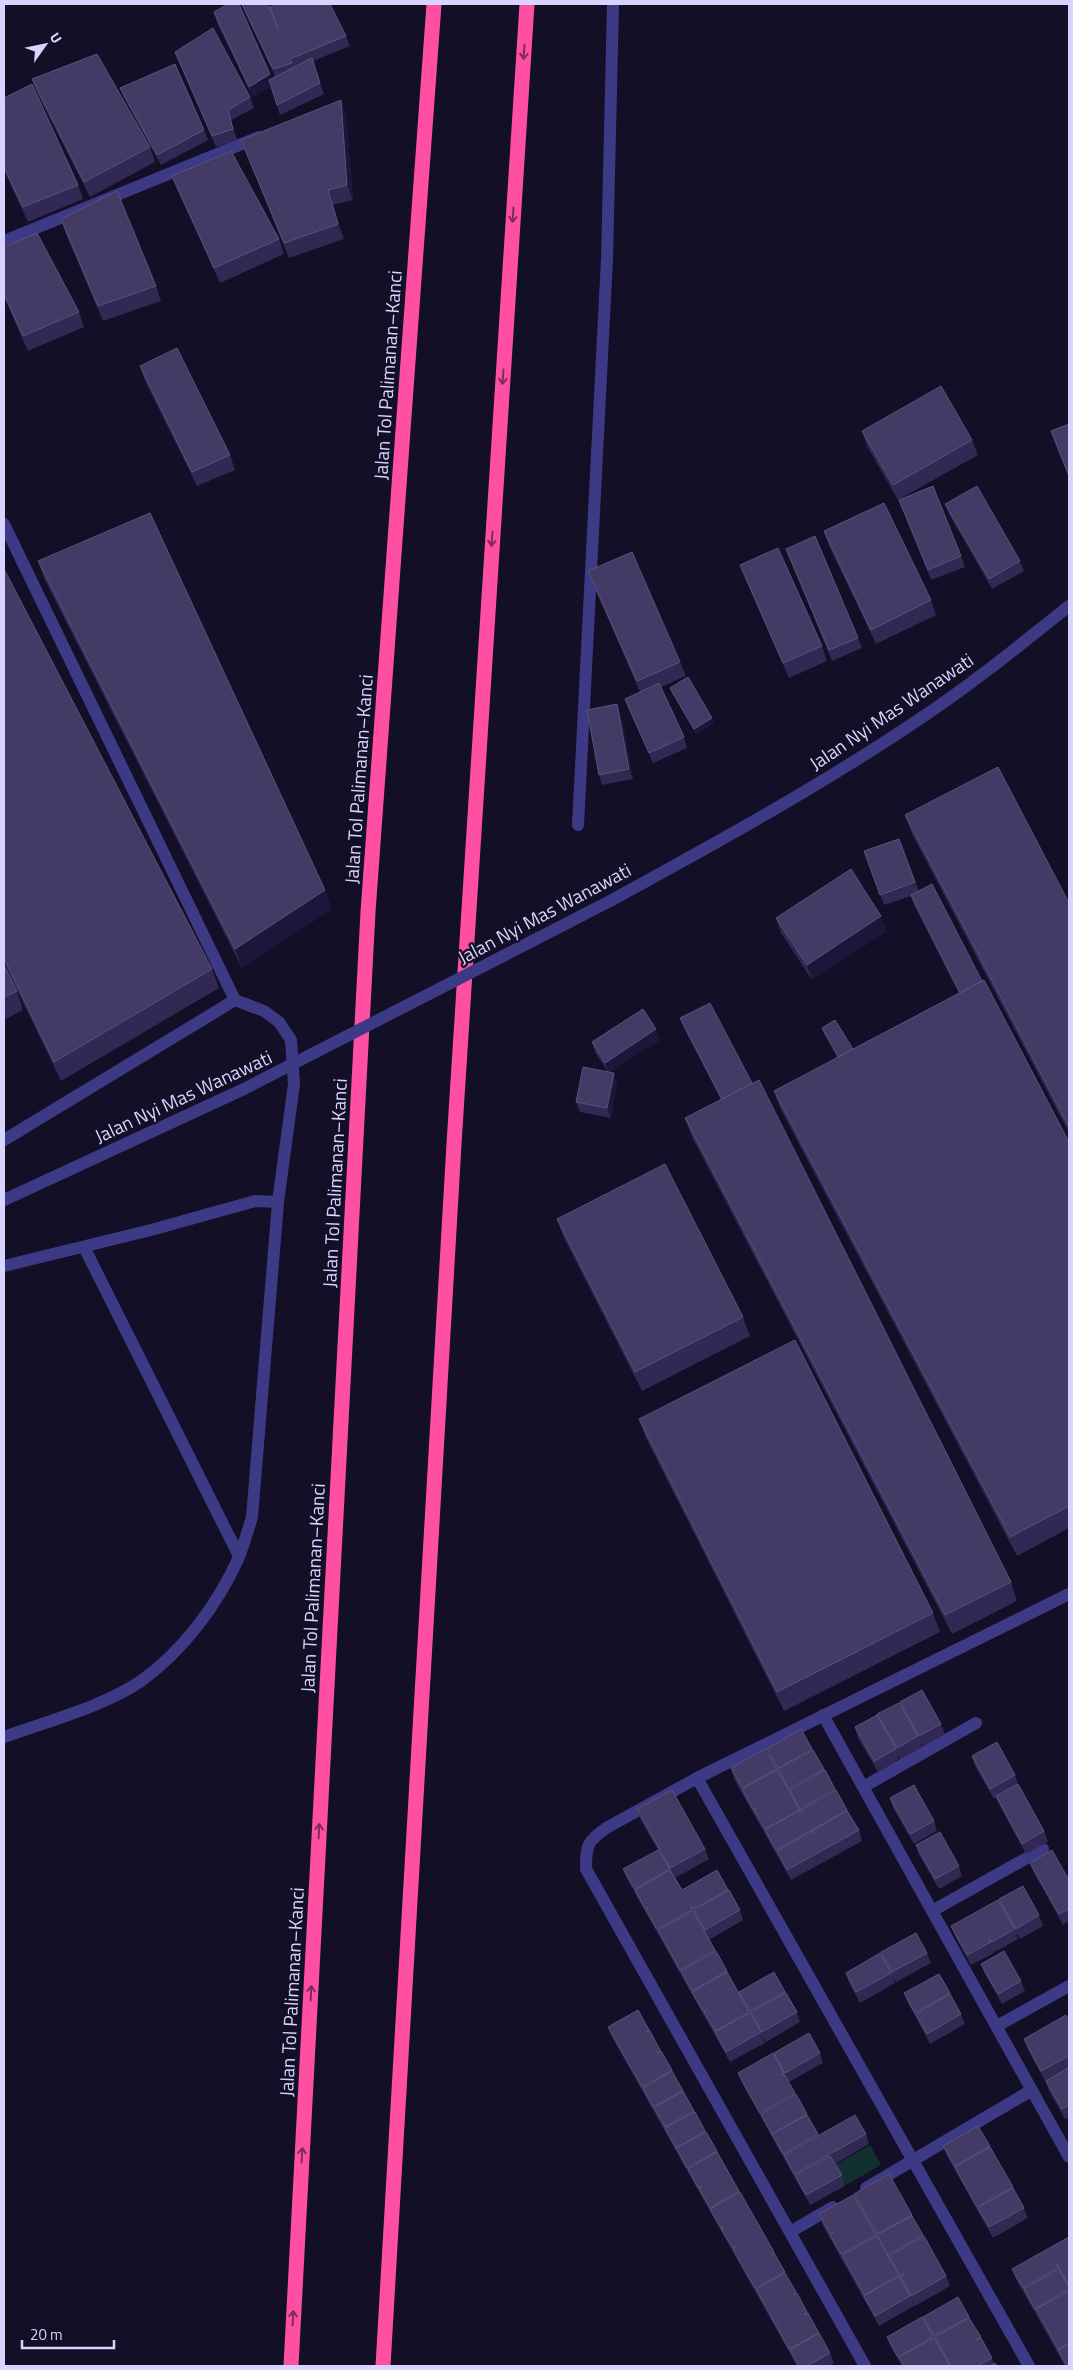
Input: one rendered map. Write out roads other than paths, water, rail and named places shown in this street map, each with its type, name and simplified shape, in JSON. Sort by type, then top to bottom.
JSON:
[{"type":"highway","name":"Jalan Tol Palimanan–Kanci","points":[[291,2366],[368,912],[434,4]]},
{"type":"highway","points":[[383,2366],[454,1144],[527,4]]},
{"type":"street","points":[[578,825],[607,259],[613,4]]},
{"type":"street","points":[[4,241],[274,131]]},
{"type":"street","points":[[4,524],[235,1000],[264,1011],[279,1022],[291,1040],[294,1084],[278,1202],[252,1517],[239,1556],[222,1590],[198,1625],[179,1649],[140,1682],[90,1706],[4,1737]]},
{"type":"street","name":"Jalan Nyi Mas Wanawati","points":[[4,1200],[244,1089],[612,900],[762,818],[918,720],[960,691],[1069,606]]},
{"type":"street","points":[[4,1140],[235,1000]]},
{"type":"street","points":[[4,1266],[84,1247],[255,1201],[278,1202]]},
{"type":"street","points":[[84,1247],[239,1556]]},
{"type":"street","points":[[865,2366],[586,1869],[586,1848],[594,1836],[697,1778],[1069,1594]]},
{"type":"street","points":[[822,1715],[1068,2153]]},
{"type":"street","points":[[863,1787],[976,1723]]},
{"type":"street","points":[[697,1778],[1029,2366]]},
{"type":"street","points":[[932,1911],[1043,1849]]},
{"type":"street","points":[[996,2026],[1069,1986]]},
{"type":"street","points":[[790,2232],[1032,2090]]}]
